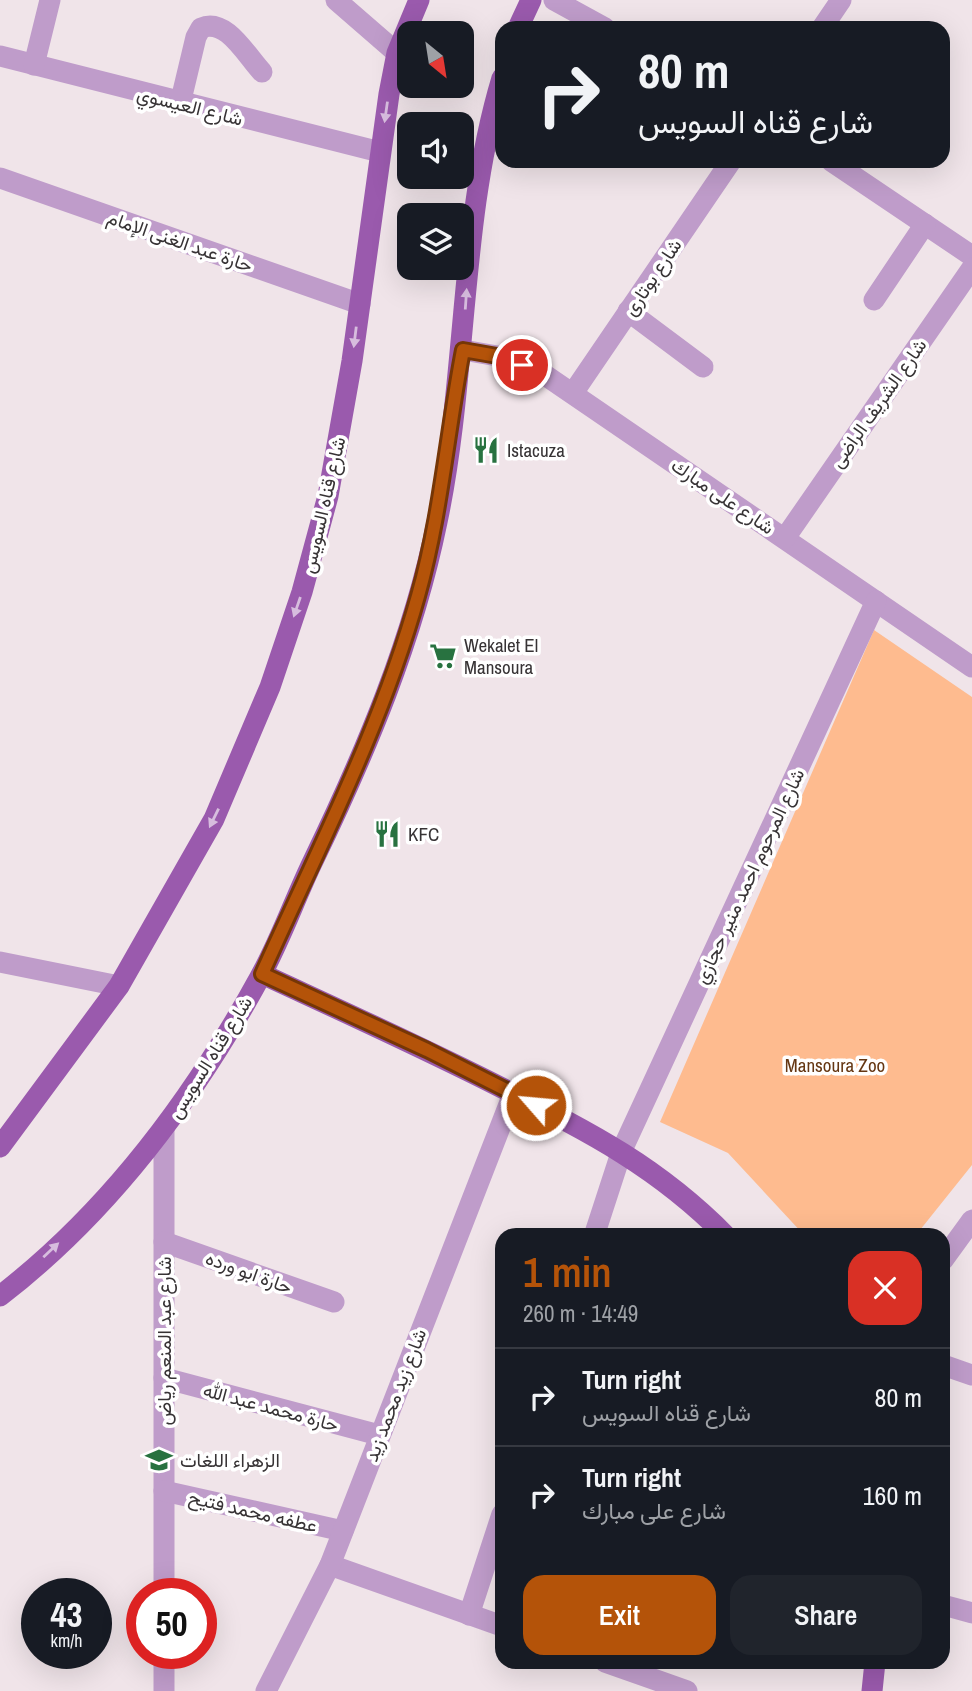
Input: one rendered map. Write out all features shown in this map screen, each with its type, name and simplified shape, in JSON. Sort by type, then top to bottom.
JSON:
[{"type":"main road","name":"شارع قناه السويس","points":[[410,21],[419,0]]},
{"type":"main road","points":[[521,21],[531,0]]},
{"type":"main road","name":"شارع قناه السويس","points":[[0,1147],[119,986],[214,819],[270,687],[302,592],[328,496],[397,53]]},
{"type":"main road","name":"شارع قناه السويس","points":[[0,1296],[85,1219],[164,1130],[262,974],[349,785],[391,681],[438,520],[463,350],[470,250],[489,120],[495,101]]},
{"type":"main road","points":[[262,974],[513,1094],[622,1150],[665,1179],[717,1228]]},
{"type":"main road","points":[[872,1691],[874,1669]]},
{"type":"street","points":[[34,65],[50,0]]},
{"type":"street","points":[[336,0],[397,53]]},
{"type":"street","points":[[554,0],[592,21]]},
{"type":"street","points":[[827,21],[841,0]]},
{"type":"street","points":[[180,104],[196,37],[201,28],[211,24],[221,26],[262,72]]},
{"type":"street","name":"شارع العيسوي","points":[[0,56],[180,104],[380,152]]},
{"type":"street","name":"شارع بوتارى","points":[[572,393],[726,168]]},
{"type":"street","points":[[841,168],[972,256]]},
{"type":"street","name":"حارة عبد الغنى الإمام","points":[[0,178],[359,304]]},
{"type":"street","points":[[874,300],[925,224]]},
{"type":"street","name":"شارع الشريف الراضى","points":[[785,538],[972,268]]},
{"type":"street","points":[[628,311],[703,367]]},
{"type":"street","name":"شارع على مبارك","points":[[463,350],[503,357],[542,373],[972,667]]},
{"type":"street","name":"شارع المرحوم احمد منير حجازي","points":[[597,1228],[622,1150],[876,601]]},
{"type":"street","points":[[0,962],[119,986]]},
{"type":"street","name":"شارع زيد محمد زيد","points":[[265,1691],[330,1565],[513,1094]]},
{"type":"street","name":"شارع عبد المنعم رياض","points":[[164,1130],[164,1578]]},
{"type":"street","points":[[950,1250],[972,1220]]},
{"type":"street","name":"حارة ابو ورده","points":[[164,1242],[334,1302]]},
{"type":"street","points":[[950,1367],[972,1375]]},
{"type":"street","name":"حارة محمد عبد الله","points":[[163,1378],[379,1436]]},
{"type":"street","name":"عطفه محمد فتيح","points":[[164,1491],[343,1531]]},
{"type":"street","points":[[469,1615],[495,1535]]},
{"type":"street","points":[[330,1565],[495,1624]]},
{"type":"street","points":[[950,1607],[972,1613]]},
{"type":"street","points":[[164,1669],[164,1691]]},
{"type":"street","points":[[623,1669],[687,1691]]},
{"type":"green space","name":"Mansoura Zoo","points":[[874,630],[972,697],[972,1165],[922,1228],[798,1228],[728,1153],[660,1122]]},
{"type":"place","name":"Istacuza","points":[[486,450]]},
{"type":"place","name":"Wekalet El Mansoura","points":[[443,656]]},
{"type":"place","name":"KFC","points":[[387,834]]},
{"type":"place","name":"الزهراء اللغات","points":[[159,1460]]},
{"type":"route","points":[[522,365],[503,357],[463,350],[438,520],[418,597],[391,681],[349,785],[262,974],[427,1050],[536,1105]]}]
